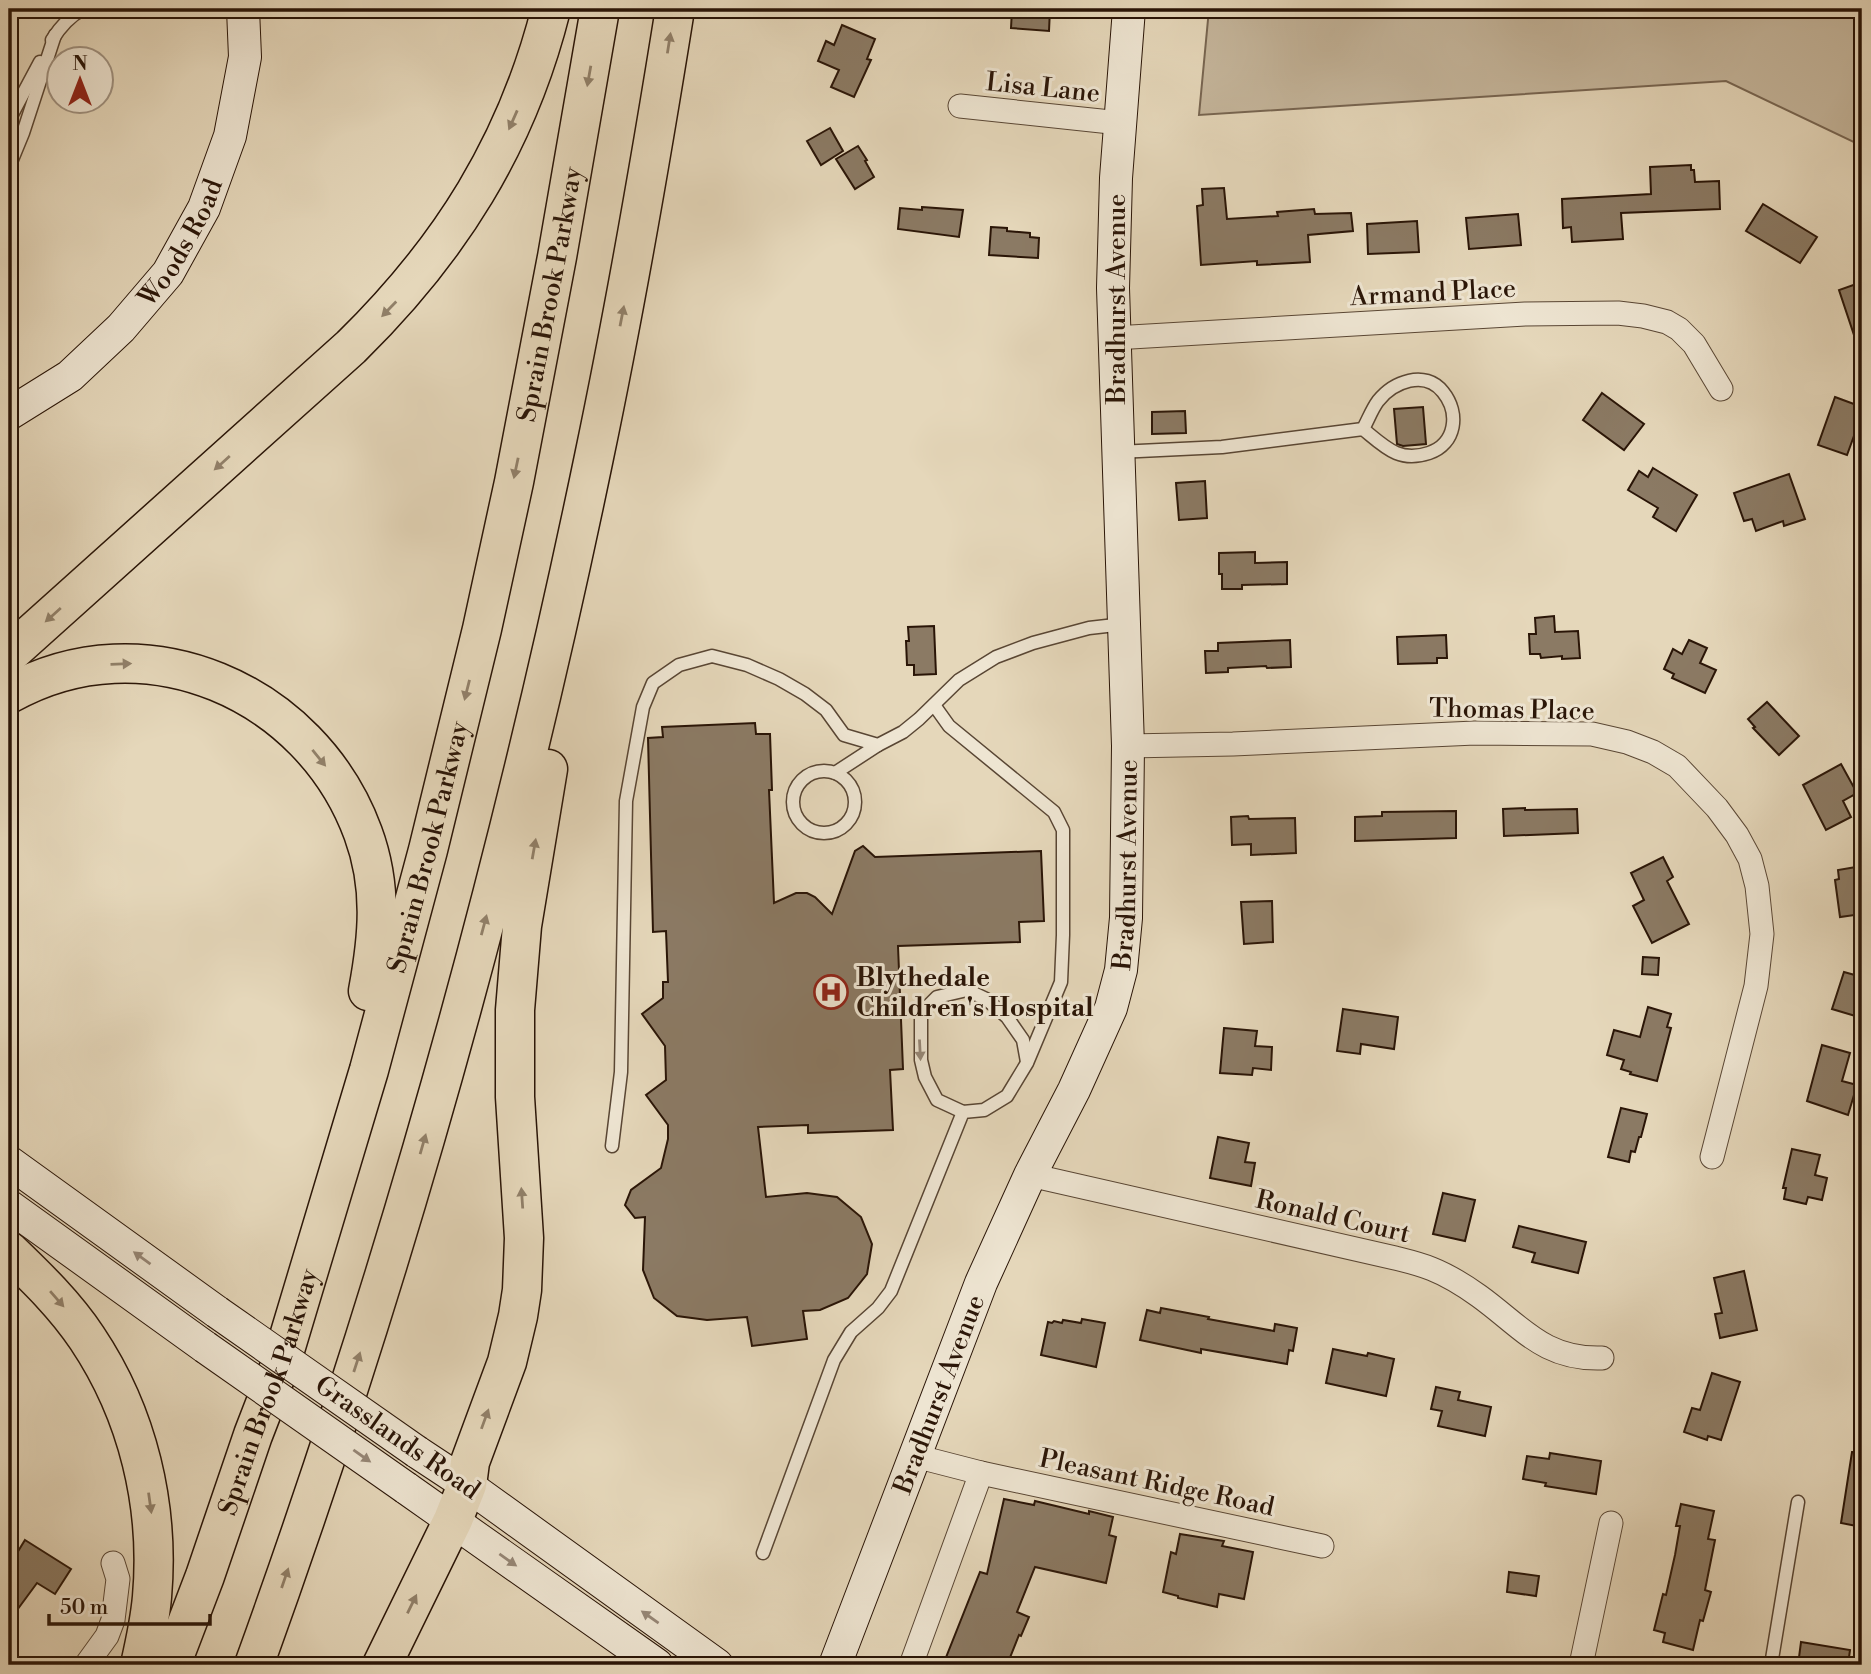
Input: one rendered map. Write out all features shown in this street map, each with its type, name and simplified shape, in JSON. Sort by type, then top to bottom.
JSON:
[{"type":"highway","points":[[9,654],[351,347],[413,282],[464,212],[503,142],[534,70],[551,9]]},
{"type":"highway","name":"Sprain Brook Parkway","points":[[171,1665],[282,1360],[326,1218],[405,937],[482,629],[541,346],[600,9]]},
{"type":"highway","points":[[254,1665],[292,1559],[363,1341],[455,1033],[528,754],[609,383],[675,9]]},
{"type":"highway","points":[[382,1665],[453,1520],[467,1485],[470,1462],[513,1340],[522,1290],[524,1238],[514,1037],[518,955],[609,383]]},
{"type":"highway","points":[[9,694],[45,678],[75,669],[134,664],[188,671],[216,680],[265,706],[309,744],[341,788],[355,812],[371,859],[377,929],[326,1218]]},
{"type":"highway","points":[[9,1251],[52,1293],[86,1337],[117,1390],[138,1445],[150,1504],[153,1537],[152,1598],[140,1665]]},
{"type":"main road","name":"Woods Road","points":[[9,414],[71,376],[121,328],[168,273],[204,208],[230,136],[245,57],[243,9]]},
{"type":"main road","name":"Bradhurst Avenue","points":[[835,1665],[981,1283],[1111,1008],[1121,970],[1126,918],[1128,746],[1114,338],[1120,123],[1129,9]]},
{"type":"main road","name":"Grasslands Road","points":[[9,1161],[217,1312],[467,1485],[718,1665]]},
{"type":"main road","name":"Grasslands Road","points":[[9,1206],[453,1520],[648,1663]]},
{"type":"street","name":"Lisa Lane","points":[[960,106],[1120,123]]},
{"type":"street","name":"Armand Place","points":[[1114,338],[1525,314],[1618,313],[1667,322],[1679,329],[1694,344],[1721,389]]},
{"type":"street","name":"Thomas Place","points":[[1128,746],[1475,733],[1592,734],[1627,742],[1653,752],[1677,766],[1717,808],[1737,835],[1750,859],[1758,886],[1762,933],[1756,986],[1712,1157]]},
{"type":"street","name":"Ronald Court","points":[[1030,1175],[1433,1269],[1478,1295],[1534,1341],[1582,1359],[1602,1358]]},
{"type":"street","name":"Pleasant Ridge Road","points":[[915,1456],[1322,1546]]},
{"type":"street","points":[[911,1665],[981,1472]]},
{"type":"street","points":[[1581,1665],[1611,1523]]},
{"type":"street","points":[[86,1665],[107,1636],[113,1620],[118,1579],[113,1563]]},
{"type":"lane","points":[[9,120],[55,35],[75,13],[83,9]]},
{"type":"lane","points":[[9,167],[55,35]]},
{"type":"lane","points":[[1118,452],[1222,447],[1363,429],[1389,450],[1403,456],[1416,456],[1443,446],[1453,424],[1450,406],[1443,391],[1433,383],[1423,380],[1397,384],[1377,401],[1363,429]]},
{"type":"lane","points":[[835,773],[844,778],[854,794],[853,814],[840,829],[822,833],[812,831],[796,817],[793,807],[793,796],[804,778],[825,771],[835,773],[903,732],[959,680],[996,657],[1077,631],[1124,624]]},
{"type":"lane","points":[[612,1146],[621,1072],[626,801],[643,706],[653,682],[679,665],[712,656],[747,665],[779,679],[827,710],[844,735],[878,745]]},
{"type":"lane","points":[[934,705],[949,726],[1055,812],[1063,830],[1063,935],[1061,982],[1027,1063],[1007,1097],[984,1110],[963,1112],[937,1100],[925,1077],[921,1060],[921,1013],[937,997],[967,990],[986,999],[1007,1017],[1023,1040],[1027,1063]]},
{"type":"lane","points":[[763,1553],[834,1360],[850,1332],[878,1308],[891,1291],[963,1112]]},
{"type":"lane","points":[[1771,1665],[1798,1502]]},
{"type":"shaded area","points":[[1209,9],[1862,9],[1862,146],[1726,81],[1199,115]]},
{"type":"building","points":[[1012,9],[1050,9],[1049,31],[1011,28]]},
{"type":"building","points":[[842,25],[875,39],[867,59],[871,60],[854,97],[831,87],[839,70],[818,61],[826,41],[834,45]]},
{"type":"building","points":[[830,128],[843,151],[821,165],[807,141]]},
{"type":"building","points":[[858,146],[874,177],[855,189],[836,159]]},
{"type":"building","points":[[1691,165],[1695,182],[1719,181],[1720,209],[1621,213],[1623,239],[1572,242],[1571,227],[1563,228],[1562,199],[1651,194],[1650,167]]},
{"type":"building","points":[[1224,188],[1227,219],[1278,216],[1277,212],[1314,209],[1315,214],[1351,213],[1353,231],[1308,235],[1310,262],[1257,265],[1257,261],[1201,265],[1197,206],[1203,205],[1202,189]]},
{"type":"building","points":[[1763,204],[1817,237],[1800,263],[1746,231]]},
{"type":"building","points":[[922,207],[963,210],[959,237],[898,229],[900,208],[922,210]]},
{"type":"building","points":[[1518,214],[1521,245],[1469,249],[1466,218]]},
{"type":"building","points":[[1417,221],[1419,252],[1368,254],[1367,224]]},
{"type":"building","points":[[991,227],[1030,233],[1030,237],[1039,238],[1038,258],[989,255]]},
{"type":"building","points":[[1862,282],[1862,350],[1859,350],[1839,290]]},
{"type":"building","points":[[1602,393],[1644,424],[1624,450],[1583,420]]},
{"type":"building","points":[[1835,397],[1862,407],[1862,427],[1858,425],[1847,455],[1818,445]]},
{"type":"building","points":[[1423,407],[1426,444],[1397,444],[1394,409]]},
{"type":"building","points":[[1185,411],[1186,433],[1152,434],[1152,412]]},
{"type":"building","points":[[1653,468],[1697,495],[1676,531],[1653,517],[1658,508],[1628,490],[1639,471],[1648,477]]},
{"type":"building","points":[[1789,474],[1805,519],[1784,526],[1783,521],[1756,531],[1752,519],[1744,521],[1734,493]]},
{"type":"building","points":[[1205,481],[1207,518],[1179,520],[1176,483]]},
{"type":"building","points":[[1255,552],[1255,563],[1287,562],[1287,584],[1242,585],[1242,589],[1222,589],[1219,553]]},
{"type":"building","points":[[1554,616],[1555,632],[1578,631],[1580,658],[1541,658],[1540,654],[1530,654],[1529,634],[1536,634],[1535,618]]},
{"type":"building","points":[[934,626],[936,674],[914,675],[914,665],[907,665],[908,627]]},
{"type":"building","points":[[1446,635],[1447,658],[1437,658],[1437,663],[1398,664],[1397,637]]},
{"type":"building","points":[[1290,640],[1291,667],[1228,668],[1228,672],[1206,673],[1205,651],[1218,651],[1218,643]]},
{"type":"building","points":[[1689,640],[1707,648],[1700,663],[1716,670],[1705,693],[1672,678],[1674,674],[1664,669],[1673,649],[1682,654]]},
{"type":"building","points":[[1767,702],[1799,736],[1779,755],[1748,719]]},
{"type":"building","points":[[755,723],[756,734],[770,734],[772,790],[769,790],[774,903],[796,893],[807,893],[832,914],[855,851],[863,846],[875,857],[1041,851],[1044,921],[1019,922],[1020,942],[898,946],[903,1069],[890,1070],[893,1130],[808,1133],[808,1125],[758,1127],[766,1197],[807,1193],[837,1197],[861,1217],[872,1244],[867,1274],[848,1298],[820,1310],[803,1311],[807,1339],[752,1346],[747,1317],[707,1320],[677,1316],[654,1298],[643,1270],[645,1217],[635,1218],[625,1205],[631,1190],[661,1168],[668,1139],[668,1125],[646,1095],[666,1080],[665,1046],[642,1014],[663,998],[663,982],[668,982],[666,931],[653,932],[648,738],[663,737],[662,727]]},
{"type":"building","points":[[1841,764],[1857,793],[1843,801],[1851,817],[1826,830],[1803,785]]},
{"type":"building","points":[[1503,809],[1577,809],[1578,833],[1504,836]]},
{"type":"building","points":[[1456,811],[1456,838],[1355,841],[1355,817],[1382,816],[1382,812]]},
{"type":"building","points":[[1248,816],[1249,819],[1295,818],[1296,853],[1251,855],[1251,844],[1232,845],[1231,817]]},
{"type":"building","points":[[1663,857],[1673,877],[1667,881],[1689,924],[1652,943],[1633,906],[1644,900],[1631,873]]},
{"type":"building","points":[[1862,866],[1862,914],[1840,917],[1835,880],[1839,879],[1838,870]]},
{"type":"building","points":[[1272,901],[1273,942],[1244,944],[1241,902]]},
{"type":"building","points":[[1643,957],[1659,958],[1658,975],[1642,974]]},
{"type":"building","points":[[1844,972],[1862,977],[1862,1018],[1832,1009]]},
{"type":"building","points":[[1648,1007],[1671,1014],[1667,1027],[1671,1028],[1657,1081],[1630,1074],[1631,1072],[1621,1069],[1624,1060],[1607,1055],[1614,1030],[1640,1037]]},
{"type":"building","points":[[1343,1009],[1398,1017],[1394,1049],[1361,1044],[1360,1054],[1337,1051]]},
{"type":"building","points":[[1224,1028],[1257,1031],[1255,1046],[1272,1047],[1271,1070],[1253,1068],[1252,1075],[1220,1073]]},
{"type":"building","points":[[1822,1045],[1850,1053],[1842,1081],[1857,1085],[1848,1115],[1807,1101]]},
{"type":"building","points":[[1621,1108],[1647,1114],[1641,1137],[1635,1152],[1631,1151],[1629,1162],[1608,1157]]},
{"type":"building","points":[[1218,1137],[1249,1143],[1245,1162],[1255,1163],[1251,1186],[1210,1178]]},
{"type":"building","points":[[1792,1149],[1820,1155],[1815,1175],[1827,1178],[1822,1200],[1808,1197],[1806,1204],[1784,1199],[1786,1188],[1783,1188]]},
{"type":"building","points":[[1443,1193],[1475,1200],[1465,1241],[1433,1234]]},
{"type":"building","points":[[1519,1226],[1586,1242],[1578,1273],[1532,1262],[1535,1253],[1513,1247]]},
{"type":"building","points":[[1744,1271],[1757,1330],[1720,1338],[1715,1314],[1722,1313],[1714,1278]]},
{"type":"building","points":[[1161,1308],[1274,1331],[1275,1324],[1297,1328],[1293,1351],[1289,1350],[1287,1364],[1201,1349],[1201,1353],[1140,1340],[1147,1310],[1160,1313]]},
{"type":"building","points":[[1082,1319],[1105,1323],[1096,1367],[1041,1355],[1048,1322],[1062,1323],[1063,1320],[1081,1323]]},
{"type":"building","points":[[1333,1349],[1394,1359],[1386,1396],[1326,1383]]},
{"type":"building","points":[[1712,1373],[1740,1382],[1721,1440],[1708,1436],[1707,1440],[1684,1432],[1692,1408],[1700,1410]]},
{"type":"building","points":[[1436,1387],[1460,1392],[1458,1400],[1491,1407],[1485,1436],[1438,1426],[1442,1411],[1431,1409]]},
{"type":"building","points":[[1852,1452],[1862,1453],[1862,1527],[1841,1523]]},
{"type":"building","points":[[1550,1453],[1601,1461],[1596,1494],[1545,1486],[1546,1483],[1523,1479],[1527,1456],[1549,1459]]},
{"type":"building","points":[[1004,1499],[1034,1505],[1035,1501],[1113,1517],[1109,1535],[1116,1537],[1106,1583],[1035,1567],[1017,1612],[1029,1617],[1007,1665],[943,1665],[980,1572],[987,1574]]},
{"type":"building","points":[[1681,1504],[1714,1511],[1708,1539],[1715,1540],[1705,1590],[1711,1592],[1703,1621],[1700,1620],[1693,1650],[1663,1642],[1665,1633],[1654,1630],[1663,1594],[1666,1595],[1675,1555],[1680,1526],[1676,1526]]},
{"type":"building","points":[[1180,1534],[1224,1541],[1222,1546],[1253,1552],[1244,1599],[1219,1594],[1217,1607],[1163,1592],[1171,1552],[1176,1554]]},
{"type":"building","points":[[25,1540],[71,1569],[55,1594],[37,1583],[9,1621],[9,1566]]},
{"type":"building","points":[[1509,1572],[1539,1576],[1536,1596],[1507,1592]]},
{"type":"building","points":[[1801,1642],[1850,1650],[1848,1665],[1798,1665]]},
{"type":"place","name":"Blythedale Children's Hospital","points":[[831,992]]}]
